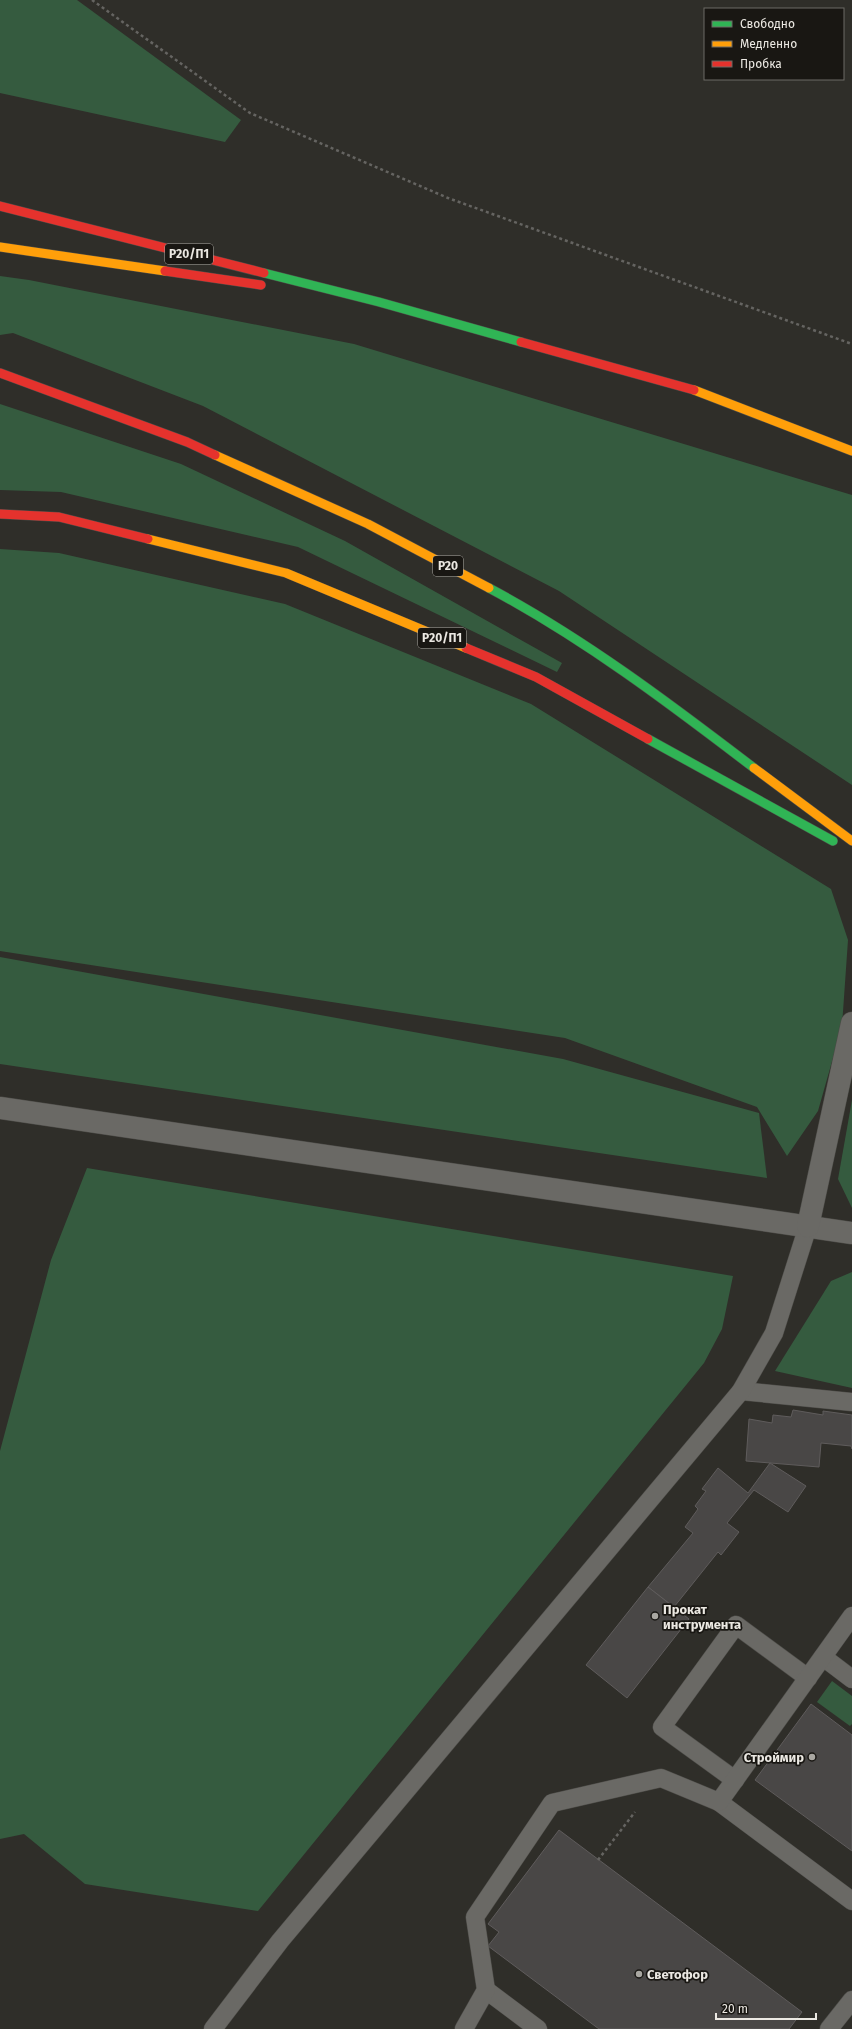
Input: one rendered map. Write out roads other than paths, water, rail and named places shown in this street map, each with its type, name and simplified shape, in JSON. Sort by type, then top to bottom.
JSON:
[{"type":"main road","name":"Р20/П1","points":[[0,206],[379,302]]},
{"type":"main road","points":[[0,247],[268,286]]},
{"type":"main road","points":[[284,288],[379,302],[698,391],[852,451]]},
{"type":"main road","name":"Р20","points":[[0,372],[194,446],[368,524],[530,610],[647,687],[852,840]]},
{"type":"main road","name":"Р20/П1","points":[[0,514],[58,517],[286,573],[536,677],[845,847]]},
{"type":"street","points":[[808,1226],[852,1023]]},
{"type":"street","points":[[0,1108],[852,1233]]},
{"type":"lane","points":[[213,2029],[280,1941],[741,1391],[774,1333],[808,1226]]},
{"type":"lane","points":[[741,1391],[852,1402]]},
{"type":"lane","points":[[719,1802],[852,1616]]},
{"type":"lane","points":[[735,1780],[662,1727],[736,1625],[808,1678]]},
{"type":"lane","points":[[823,1657],[852,1678]]},
{"type":"lane","points":[[464,2029],[486,1990],[475,1917],[552,1803],[661,1778],[719,1802],[852,1901]]},
{"type":"lane","points":[[486,1990],[538,2029]]},
{"type":"lane","points":[[829,2029],[852,2000]]},
{"type":"place","name":"Прокат инструмента","points":[[655,1616]]},
{"type":"place","name":"Строймир","points":[[812,1757]]},
{"type":"place","name":"Светофор","points":[[639,1974]]}]
